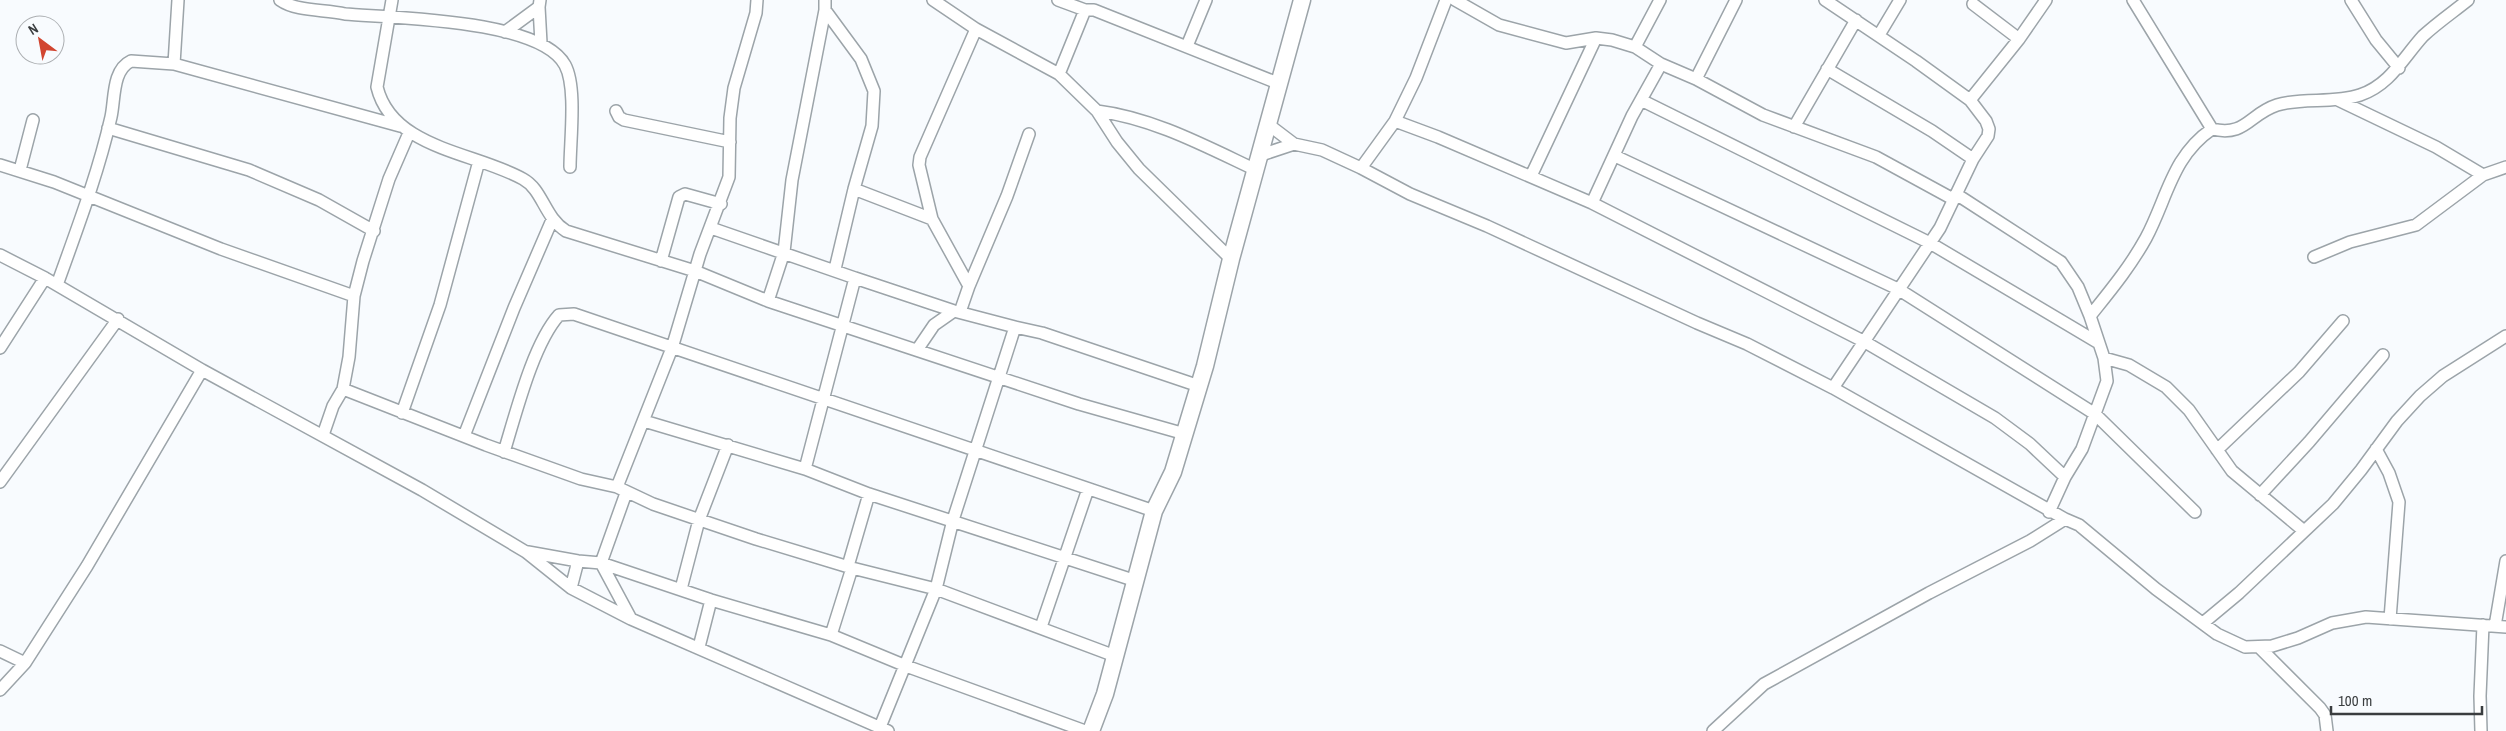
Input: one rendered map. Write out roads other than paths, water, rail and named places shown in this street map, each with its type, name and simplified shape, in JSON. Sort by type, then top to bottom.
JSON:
[{"type":"street","points":[[174,64],[178,0]]},
{"type":"street","points":[[280,0],[301,8],[328,5],[346,14],[454,22],[505,32],[541,43],[558,56],[570,77],[570,167]]},
{"type":"street","points":[[392,0],[391,17],[377,88],[380,101],[387,112],[404,130]]},
{"type":"street","points":[[631,619],[601,563],[644,421],[672,348],[695,271],[721,204],[729,177],[730,118],[734,88],[756,14],[757,0]]},
{"type":"street","points":[[933,0],[976,29],[1059,74],[1097,111],[1117,142],[1139,169],[1231,259]]},
{"type":"street","points":[[1058,0],[1092,6],[1280,84]]},
{"type":"street","points":[[1187,46],[1206,0]]},
{"type":"street","points":[[1091,731],[1105,694],[1154,511],[1173,472],[1199,386],[1231,259],[1302,0]]},
{"type":"street","points":[[1361,168],[1395,121],[1416,78],[1446,0]]},
{"type":"street","points":[[1455,0],[1494,23],[1540,34],[1559,42],[1573,43],[1596,38],[1612,40],[1635,47],[1661,64],[1696,79],[1751,110],[1876,157],[1955,197],[2061,262],[2078,287],[2090,316],[2097,342],[2104,358],[2107,380],[2082,449],[2065,477],[2049,512]]},
{"type":"street","points":[[1635,47],[1660,0]]},
{"type":"street","points":[[1696,79],[1736,0]]},
{"type":"street","points":[[1824,0],[1856,20],[1970,100],[1986,121],[1989,129],[1988,136],[1972,159],[1940,228],[1833,388]]},
{"type":"street","points":[[1879,36],[1900,0]]},
{"type":"street","points":[[1970,100],[2019,39],[2046,0]]},
{"type":"street","points":[[2134,0],[2212,129],[2227,132],[2238,130],[2277,105],[2338,100],[2369,91],[2387,80],[2424,36],[2468,0]]},
{"type":"street","points":[[2351,0],[2376,40],[2399,68]]},
{"type":"street","points":[[1972,1],[2019,39]]},
{"type":"street","points":[[505,32],[540,4]]},
{"type":"street","points":[[540,4],[541,43]]},
{"type":"street","points":[[825,5],[861,59],[874,92],[872,126],[854,189],[835,269]]},
{"type":"street","points":[[768,301],[784,252],[792,180],[825,5]]},
{"type":"street","points":[[1059,74],[1092,6]]},
{"type":"street","points":[[1794,127],[1856,20]]},
{"type":"street","points":[[969,286],[932,219],[919,165],[920,157],[976,29]]},
{"type":"street","points":[[1531,176],[1596,38]]},
{"type":"street","points":[[58,285],[89,195],[108,128],[118,77],[124,64],[131,62],[174,64],[404,130],[524,179],[541,198],[552,220],[566,231],[695,271],[768,301],[1116,416],[1185,434]]},
{"type":"street","points":[[1592,203],[1641,100],[1661,64]]},
{"type":"street","points":[[1827,69],[1932,131],[1972,159]]},
{"type":"street","points":[[1641,100],[1930,243],[2097,342]]},
{"type":"street","points":[[2338,100],[2436,147],[2484,175]]},
{"type":"street","points":[[616,111],[619,117],[624,120],[730,142]]},
{"type":"street","points":[[1097,111],[1126,116],[1258,163],[1294,144]]},
{"type":"street","points":[[20,170],[33,120]]},
{"type":"street","points":[[1395,121],[1592,203],[1865,342],[1995,418],[2030,444],[2065,477]]},
{"type":"street","points":[[1269,125],[1294,144],[1322,150],[1410,194],[1488,226],[1689,320],[1747,344],[1833,388],[2049,512],[2079,525],[2156,589],[2233,643],[2260,648],[2286,642],[2353,618],[2495,626]]},
{"type":"street","points":[[108,128],[249,170],[319,200],[374,231]]},
{"type":"street","points":[[2090,316],[2123,275],[2138,252],[2153,224],[2169,181],[2178,166],[2198,141],[2212,129]]},
{"type":"street","points":[[323,435],[333,406],[343,389],[349,357],[354,296],[404,130]]},
{"type":"street","points":[[917,350],[934,325],[957,311],[1007,196],[1029,134]]},
{"type":"street","points":[[1615,156],[1898,289],[2095,414],[2195,512]]},
{"type":"street","points":[[402,413],[440,305],[479,161]]},
{"type":"street","points":[[0,165],[20,170],[89,195],[133,215],[212,246],[354,296]]},
{"type":"street","points":[[2314,258],[2350,242],[2416,225],[2484,175],[2506,167]]},
{"type":"street","points":[[854,189],[932,219]]},
{"type":"street","points":[[661,261],[679,197],[686,194],[721,204]]},
{"type":"street","points":[[464,436],[514,308],[552,220]]},
{"type":"street","points":[[711,228],[835,269],[855,278],[957,311],[1070,342],[1199,386]]},
{"type":"street","points":[[0,256],[58,285],[202,370],[323,435],[526,552],[571,588],[631,619],[884,729],[936,590],[953,520],[1015,327]]},
{"type":"street","points":[[0,348],[45,278]]},
{"type":"street","points":[[805,469],[855,278]]},
{"type":"street","points":[[504,452],[527,378],[552,323],[559,315],[574,314],[1154,511]]},
{"type":"street","points":[[0,482],[118,319]]},
{"type":"street","points":[[2217,450],[2299,372],[2343,321]]},
{"type":"street","points":[[2203,623],[2304,531],[2350,484],[2397,421],[2432,385],[2463,362],[2506,336]]},
{"type":"street","points":[[2260,495],[2309,442],[2383,354]]},
{"type":"street","points":[[2104,358],[2129,365],[2166,387],[2189,410],[2232,471],[2304,531]]},
{"type":"street","points":[[0,690],[25,663],[87,566],[202,370]]},
{"type":"street","points":[[343,389],[504,452],[581,479],[622,490],[699,520],[850,567],[936,590],[1041,627],[1115,656]]},
{"type":"street","points":[[644,421],[728,444],[805,469],[869,494],[1136,581]]},
{"type":"street","points":[[681,589],[699,520],[728,444]]},
{"type":"street","points":[[2376,449],[2389,473],[2399,502],[2390,619]]},
{"type":"street","points":[[1041,627],[1088,488]]},
{"type":"street","points":[[831,636],[869,494]]},
{"type":"street","points":[[1713,731],[1764,684],[1929,593],[2030,541],[2065,519]]},
{"type":"street","points":[[526,552],[601,563],[711,600],[831,636],[906,666],[1085,731]]},
{"type":"street","points":[[571,588],[578,561]]},
{"type":"street","points":[[2481,731],[2480,696],[2506,561]]},
{"type":"street","points":[[699,647],[711,600]]},
{"type":"street","points":[[2260,648],[2320,708],[2325,716],[2328,731]]},
{"type":"street","points":[[0,651],[25,663]]}]
